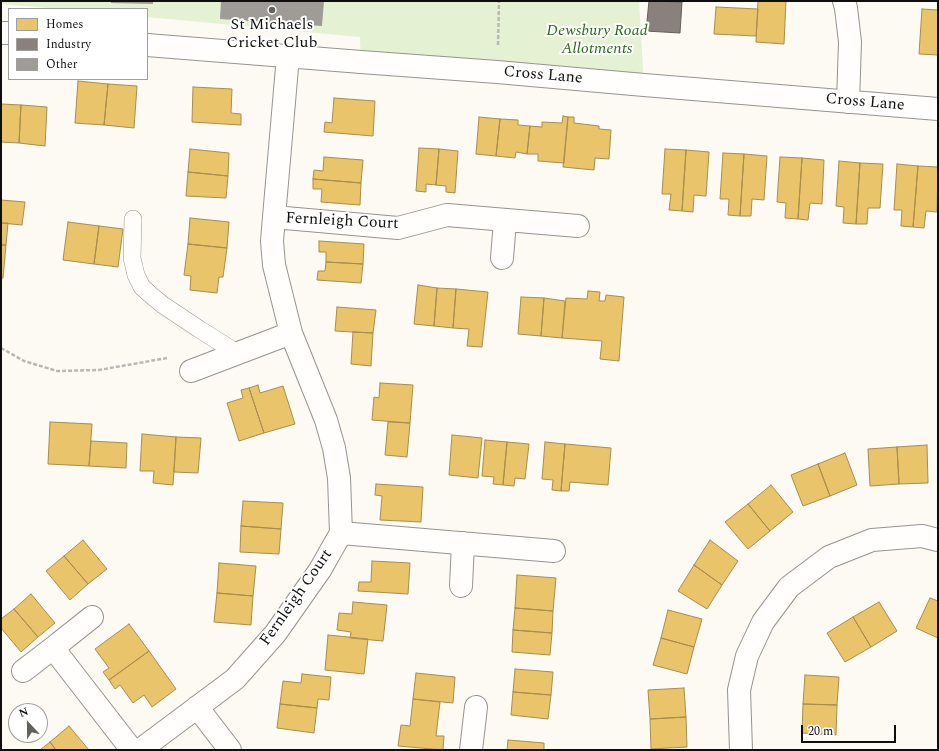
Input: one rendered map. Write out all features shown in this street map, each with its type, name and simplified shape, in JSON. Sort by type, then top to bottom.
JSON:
[{"type":"street","points":[[844,1],[850,42],[848,102]]},
{"type":"street","name":"Cross Lane","points":[[148,45],[497,72],[938,109]]},
{"type":"street","name":"Fernleigh Court","points":[[140,750],[235,679],[275,634],[320,570],[341,533],[339,478],[334,448],[326,420],[291,333],[274,265],[272,242],[288,56]]},
{"type":"street","name":"Fernleigh Court","points":[[274,218],[398,228],[447,215],[578,226]]},
{"type":"street","points":[[502,258],[505,221]]},
{"type":"street","points":[[190,371],[291,333]]},
{"type":"street","name":"Fernleigh Court","points":[[341,533],[554,551]]},
{"type":"street","points":[[741,750],[739,690],[747,656],[762,622],[789,588],[830,557],[872,540],[922,536],[938,540]]},
{"type":"street","points":[[461,586],[463,543]]},
{"type":"street","points":[[23,671],[92,617]]},
{"type":"street","points":[[53,648],[132,750]]},
{"type":"street","points":[[197,707],[230,750]]},
{"type":"street","points":[[472,750],[476,707]]},
{"type":"lane","points":[[133,219],[132,258],[136,275],[142,287],[163,305],[237,354]]},
{"type":"path","points":[[497,72],[499,1]]},
{"type":"path","points":[[1,348],[24,361],[57,371],[99,370],[172,357],[190,371]]},
{"type":"green space","name":"Dewsbury Road Allotments","points":[[1,1],[639,1],[644,85],[361,62],[360,37],[148,17],[148,8],[48,8],[1,4]]},
{"type":"building: Homes","points":[[758,1],[786,1],[784,44],[756,42]]},
{"type":"building: Homes","points":[[716,7],[758,9],[756,36],[714,34]]},
{"type":"building: Homes","points":[[922,9],[938,10],[938,55],[919,54]]},
{"type":"building: Homes","points":[[78,81],[108,84],[104,125],[75,123]]},
{"type":"building: Homes","points":[[108,84],[137,86],[134,128],[104,125]]},
{"type":"building: Homes","points":[[193,87],[232,89],[231,113],[241,114],[241,125],[192,122]]},
{"type":"building: Homes","points":[[334,98],[375,101],[373,136],[324,132],[325,122],[332,123]]},
{"type":"building: Homes","points":[[1,104],[21,105],[19,143],[1,142]]},
{"type":"building: Homes","points":[[21,105],[47,107],[45,146],[19,143]]},
{"type":"building: Homes","points":[[563,116],[568,117],[564,163],[538,161],[538,154],[527,154],[530,126],[542,127],[542,122],[562,123]]},
{"type":"building: Homes","points":[[479,117],[500,119],[496,156],[476,154]]},
{"type":"building: Homes","points":[[568,117],[574,117],[574,123],[599,126],[599,129],[611,130],[609,159],[595,158],[594,170],[563,167]]},
{"type":"building: Homes","points":[[500,119],[518,120],[518,125],[530,126],[527,154],[516,152],[515,158],[496,156]]},
{"type":"building: Homes","points":[[419,148],[439,149],[436,185],[426,184],[426,192],[416,191]]},
{"type":"building: Homes","points":[[190,149],[229,153],[228,176],[188,172]]},
{"type":"building: Homes","points":[[439,149],[458,151],[455,193],[446,192],[446,186],[436,185]]},
{"type":"building: Homes","points":[[665,149],[686,150],[682,211],[669,210],[671,194],[662,194]]},
{"type":"building: Homes","points":[[686,150],[709,152],[706,196],[694,195],[693,212],[682,211]]},
{"type":"building: Homes","points":[[723,153],[744,154],[740,216],[728,215],[729,199],[720,199]]},
{"type":"building: Homes","points":[[744,154],[767,156],[764,200],[752,199],[751,216],[740,216]]},
{"type":"building: Homes","points":[[324,157],[363,160],[361,183],[313,179],[314,170],[323,171]]},
{"type":"building: Homes","points":[[780,157],[802,158],[798,219],[785,218],[786,203],[777,202]]},
{"type":"building: Homes","points":[[802,158],[824,160],[822,204],[810,203],[808,220],[798,219]]},
{"type":"building: Homes","points":[[839,161],[860,163],[856,224],[843,223],[844,207],[836,206]]},
{"type":"building: Homes","points":[[860,163],[883,164],[880,208],[868,208],[867,224],[856,224]]},
{"type":"building: Homes","points":[[897,164],[918,166],[913,227],[901,226],[902,210],[894,210]]},
{"type":"building: Homes","points":[[918,166],[938,167],[937,212],[926,211],[924,228],[913,227]]},
{"type":"building: Homes","points":[[188,172],[228,176],[226,198],[186,196]]},
{"type":"building: Homes","points":[[313,179],[361,183],[360,205],[321,202],[322,189],[313,189]]},
{"type":"building: Homes","points":[[1,200],[25,202],[22,225],[1,223]]},
{"type":"building: Homes","points":[[190,218],[229,222],[227,248],[188,244]]},
{"type":"building: Homes","points":[[68,222],[99,226],[94,264],[63,260]]},
{"type":"building: Homes","points":[[1,223],[8,223],[6,245],[1,245]]},
{"type":"building: Homes","points":[[99,226],[123,229],[118,267],[94,264]]},
{"type":"building: Homes","points":[[319,241],[364,244],[363,264],[326,262],[326,252],[319,252]]},
{"type":"building: Homes","points":[[188,244],[227,248],[223,277],[219,277],[217,293],[190,290],[191,276],[184,275]]},
{"type":"building: Homes","points":[[1,245],[6,245],[3,278],[1,278]]},
{"type":"building: Homes","points":[[326,262],[363,264],[361,283],[317,280],[318,271],[325,271]]},
{"type":"building: Homes","points":[[418,285],[437,288],[434,326],[414,324]]},
{"type":"building: Homes","points":[[437,288],[456,289],[453,328],[434,326]]},
{"type":"building: Homes","points":[[456,289],[488,292],[482,347],[467,346],[469,329],[453,328]]},
{"type":"building: Homes","points":[[588,291],[600,292],[599,301],[605,301],[606,295],[624,297],[619,361],[600,359],[602,341],[562,338],[566,298],[587,299]]},
{"type":"building: Homes","points":[[521,297],[544,298],[541,336],[518,334]]},
{"type":"building: Homes","points":[[544,298],[565,301],[562,338],[541,336]]},
{"type":"building: Homes","points":[[337,307],[376,310],[373,333],[335,331]]},
{"type":"building: Homes","points":[[353,332],[373,333],[371,366],[351,364]]},
{"type":"building: Homes","points":[[380,383],[413,385],[410,423],[372,420],[374,397],[379,398]]},
{"type":"building: Homes","points":[[258,385],[260,393],[283,386],[295,424],[264,433],[249,388]]},
{"type":"building: Homes","points":[[249,388],[264,433],[239,441],[227,403],[243,398],[241,390]]},
{"type":"building: Homes","points":[[50,422],[92,424],[89,466],[48,464]]},
{"type":"building: Homes","points":[[388,422],[410,423],[407,457],[385,455]]},
{"type":"building: Homes","points":[[142,434],[176,437],[173,485],[153,483],[154,471],[140,471]]},
{"type":"building: Homes","points":[[452,435],[482,438],[478,478],[449,475]]},
{"type":"building: Homes","points":[[176,437],[201,438],[198,473],[174,472]]},
{"type":"building: Homes","points":[[485,440],[507,442],[503,485],[493,484],[494,477],[482,476]]},
{"type":"building: Homes","points":[[91,441],[127,443],[126,468],[89,466]]},
{"type":"building: Homes","points":[[507,442],[529,444],[525,479],[515,478],[514,486],[503,485]]},
{"type":"building: Homes","points":[[545,442],[565,444],[561,491],[552,490],[553,480],[542,479]]},
{"type":"building: Homes","points":[[565,444],[611,448],[608,485],[570,482],[569,491],[561,491]]},
{"type":"building: Homes","points":[[927,445],[928,483],[899,484],[897,447]]},
{"type":"building: Homes","points":[[897,447],[899,484],[870,486],[868,449]]},
{"type":"building: Homes","points":[[845,453],[857,485],[830,496],[818,464]]},
{"type":"building: Homes","points":[[818,464],[830,496],[803,506],[791,475]]},
{"type":"building: Homes","points":[[376,484],[423,487],[421,522],[380,520],[382,496],[375,495]]},
{"type":"building: Homes","points":[[771,485],[793,512],[770,531],[748,504]]},
{"type":"building: Homes","points":[[243,501],[283,503],[281,529],[241,526]]},
{"type":"building: Homes","points":[[748,504],[770,531],[748,549],[725,522]]},
{"type":"building: Homes","points":[[241,526],[281,529],[279,554],[240,552]]},
{"type":"building: Homes","points":[[83,540],[107,569],[88,584],[64,556]]},
{"type":"building: Homes","points":[[710,540],[738,561],[722,585],[694,565]]},
{"type":"building: Homes","points":[[64,556],[88,584],[70,600],[46,571]]},
{"type":"building: Homes","points":[[372,561],[410,563],[408,594],[358,591],[359,582],[371,582]]},
{"type":"building: Homes","points":[[219,563],[256,566],[253,596],[217,593]]},
{"type":"building: Homes","points":[[694,565],[722,585],[707,609],[678,591]]},
{"type":"building: Homes","points":[[517,575],[556,578],[553,611],[515,608]]},
{"type":"building: Homes","points":[[217,593],[253,596],[251,625],[214,622]]},
{"type":"building: Homes","points":[[31,594],[55,623],[38,637],[14,609]]},
{"type":"building: Homes","points":[[930,598],[938,601],[938,638],[916,628]]},
{"type":"building: Homes","points":[[353,602],[387,605],[383,641],[350,638],[351,632],[337,630],[339,613],[352,614]]},
{"type":"building: Homes","points":[[879,602],[897,631],[871,647],[853,617]]},
{"type":"building: Homes","points":[[515,608],[553,611],[552,633],[513,630]]},
{"type":"building: Homes","points":[[14,609],[38,637],[21,652],[1,628],[1,619]]},
{"type":"building: Homes","points":[[668,610],[702,619],[694,647],[661,638]]},
{"type":"building: Homes","points":[[853,617],[871,647],[845,662],[827,633]]},
{"type":"building: Homes","points":[[129,624],[149,651],[109,680],[103,672],[109,668],[95,649]]},
{"type":"building: Homes","points":[[513,630],[552,633],[550,655],[512,652]]},
{"type":"building: Homes","points":[[328,635],[368,639],[364,674],[325,670]]},
{"type":"building: Homes","points":[[661,638],[694,647],[687,674],[653,665]]},
{"type":"building: Homes","points":[[149,651],[176,689],[152,707],[144,695],[133,703],[120,685],[115,689],[109,680]]},
{"type":"building: Homes","points":[[515,669],[553,672],[551,695],[513,692]]},
{"type":"building: Homes","points":[[416,673],[455,677],[453,703],[413,699]]},
{"type":"building: Homes","points":[[302,674],[331,677],[329,700],[318,699],[317,708],[280,704],[283,681],[301,683]]},
{"type":"building: Homes","points":[[805,675],[839,677],[837,705],[803,704]]},
{"type":"building: Homes","points":[[684,688],[686,717],[650,719],[648,690]]},
{"type":"building: Homes","points":[[513,692],[551,695],[548,719],[511,715]]},
{"type":"building: Homes","points":[[413,699],[440,702],[436,736],[444,736],[443,750],[398,746],[401,725],[410,726]]},
{"type":"building: Homes","points":[[280,704],[317,708],[314,733],[277,728]]},
{"type":"building: Homes","points":[[803,704],[837,705],[836,735],[802,733]]},
{"type":"building: Homes","points":[[686,717],[687,747],[651,749],[650,719]]},
{"type":"building: Homes","points":[[69,726],[89,750],[56,750],[50,742]]},
{"type":"building: Homes","points":[[508,740],[544,743],[544,750],[507,750]]},
{"type":"building: Homes","points":[[50,742],[56,750],[40,750]]},
{"type":"building: Industry","points":[[649,1],[682,2],[680,33],[646,31]]},
{"type":"building: Other","points":[[111,1],[153,1],[153,4],[111,3]]},
{"type":"building: Other","name":"St Michaels Cricket Club","points":[[221,1],[324,1],[322,26],[220,19]]},
{"type":"place","name":"St Michaels Cricket Club","points":[[272,10]]}]
